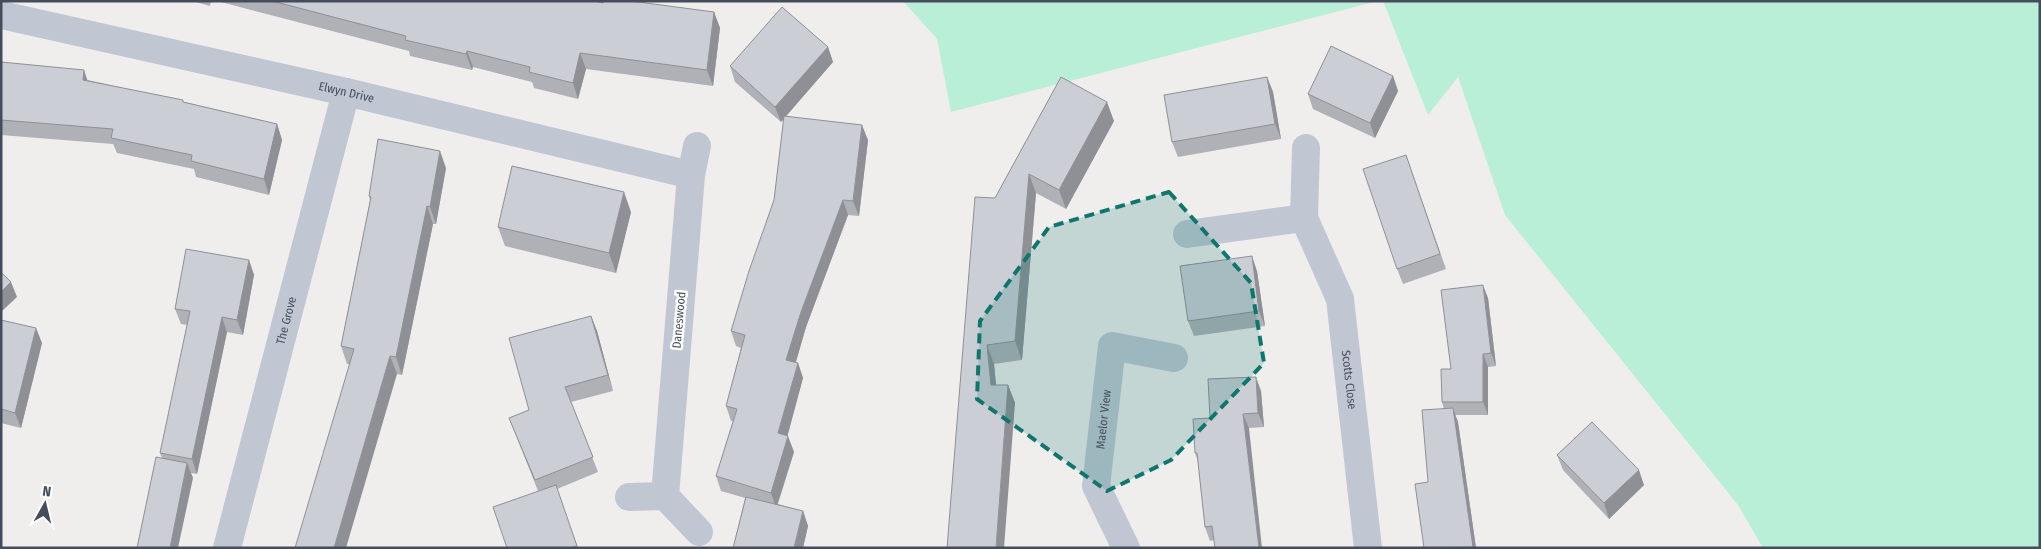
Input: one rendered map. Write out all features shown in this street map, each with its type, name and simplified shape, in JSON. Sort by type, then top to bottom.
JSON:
[{"type":"street","name":"Elwyn Drive","points":[[1,15],[346,92],[691,175]]},
{"type":"street","name":"The Grove","points":[[227,548],[346,92]]},
{"type":"street","name":"Daneswood","points":[[665,496],[691,175],[697,146]]},
{"type":"street","name":"Scotts Close","points":[[1306,148],[1304,218],[1340,299],[1368,548]]},
{"type":"street","points":[[1187,234],[1304,218]]},
{"type":"street","name":"Maelor View","points":[[1126,548],[1096,486],[1112,346],[1174,358]]},
{"type":"street","points":[[629,497],[665,496],[699,532]]},
{"type":"highlighted area","points":[[1169,192],[1251,283],[1264,363],[1171,460],[1107,491],[977,399],[980,321],[1049,227]]},
{"type":"green space","points":[[903,1],[1378,1],[951,112],[937,39]]},
{"type":"green space","points":[[1383,1],[2040,1],[2040,548],[1763,548],[1738,505],[1505,215],[1458,77],[1428,115]]},
{"type":"building","points":[[272,1],[595,1],[603,3],[603,1],[631,1],[714,12],[707,70],[580,53],[573,83],[529,72],[530,67],[467,51],[466,54],[405,40],[406,36]]},
{"type":"building","points":[[782,7],[828,47],[775,107],[730,66]]},
{"type":"building","points":[[1331,46],[1393,76],[1370,123],[1308,94]]},
{"type":"building","points":[[1,62],[84,70],[83,80],[183,100],[183,102],[277,124],[264,179],[191,161],[192,155],[111,138],[113,129],[1,120]]},
{"type":"building","points":[[1061,77],[1107,102],[1059,190],[1029,174],[1015,341],[987,345],[991,385],[1008,385],[996,548],[947,548],[975,197],[995,198]]},
{"type":"building","points":[[1267,77],[1275,124],[1172,142],[1164,95]]},
{"type":"building","points":[[784,116],[862,125],[853,201],[843,200],[801,312],[786,360],[798,363],[778,433],[788,436],[771,493],[716,476],[737,409],[726,406],[745,335],[731,331],[749,271],[774,200]]},
{"type":"building","points":[[378,139],[440,151],[430,207],[427,206],[396,357],[390,356],[334,548],[295,548],[354,349],[341,346],[371,197],[369,196]]},
{"type":"building","points":[[1406,155],[1440,254],[1397,269],[1363,169]]},
{"type":"building","points":[[512,166],[624,192],[609,253],[498,227]]},
{"type":"building","points":[[186,249],[249,260],[237,320],[222,317],[192,459],[160,453],[190,311],[175,309]]},
{"type":"building","points":[[1252,256],[1259,311],[1188,321],[1180,266]]},
{"type":"building","points":[[1,272],[11,282],[1,292]]},
{"type":"building","points":[[1483,285],[1491,353],[1483,354],[1483,402],[1442,402],[1441,369],[1451,369],[1441,290]]},
{"type":"building","points":[[591,316],[608,375],[565,387],[593,457],[535,480],[509,418],[529,410],[509,338]]},
{"type":"building","points":[[1,320],[36,328],[15,413],[1,409]]},
{"type":"building","points":[[1256,377],[1258,413],[1243,414],[1259,548],[1215,548],[1212,526],[1205,527],[1197,453],[1195,453],[1193,419],[1210,418],[1208,379]]},
{"type":"building","points":[[1453,408],[1473,547],[1424,548],[1415,484],[1428,482],[1422,410]]},
{"type":"building","points":[[1592,422],[1639,470],[1604,503],[1557,455]]},
{"type":"building","points":[[156,457],[187,463],[170,548],[137,548]]},
{"type":"building","points":[[556,485],[577,546],[570,548],[507,548],[493,507]]},
{"type":"building","points":[[746,497],[803,511],[794,548],[733,548]]}]
